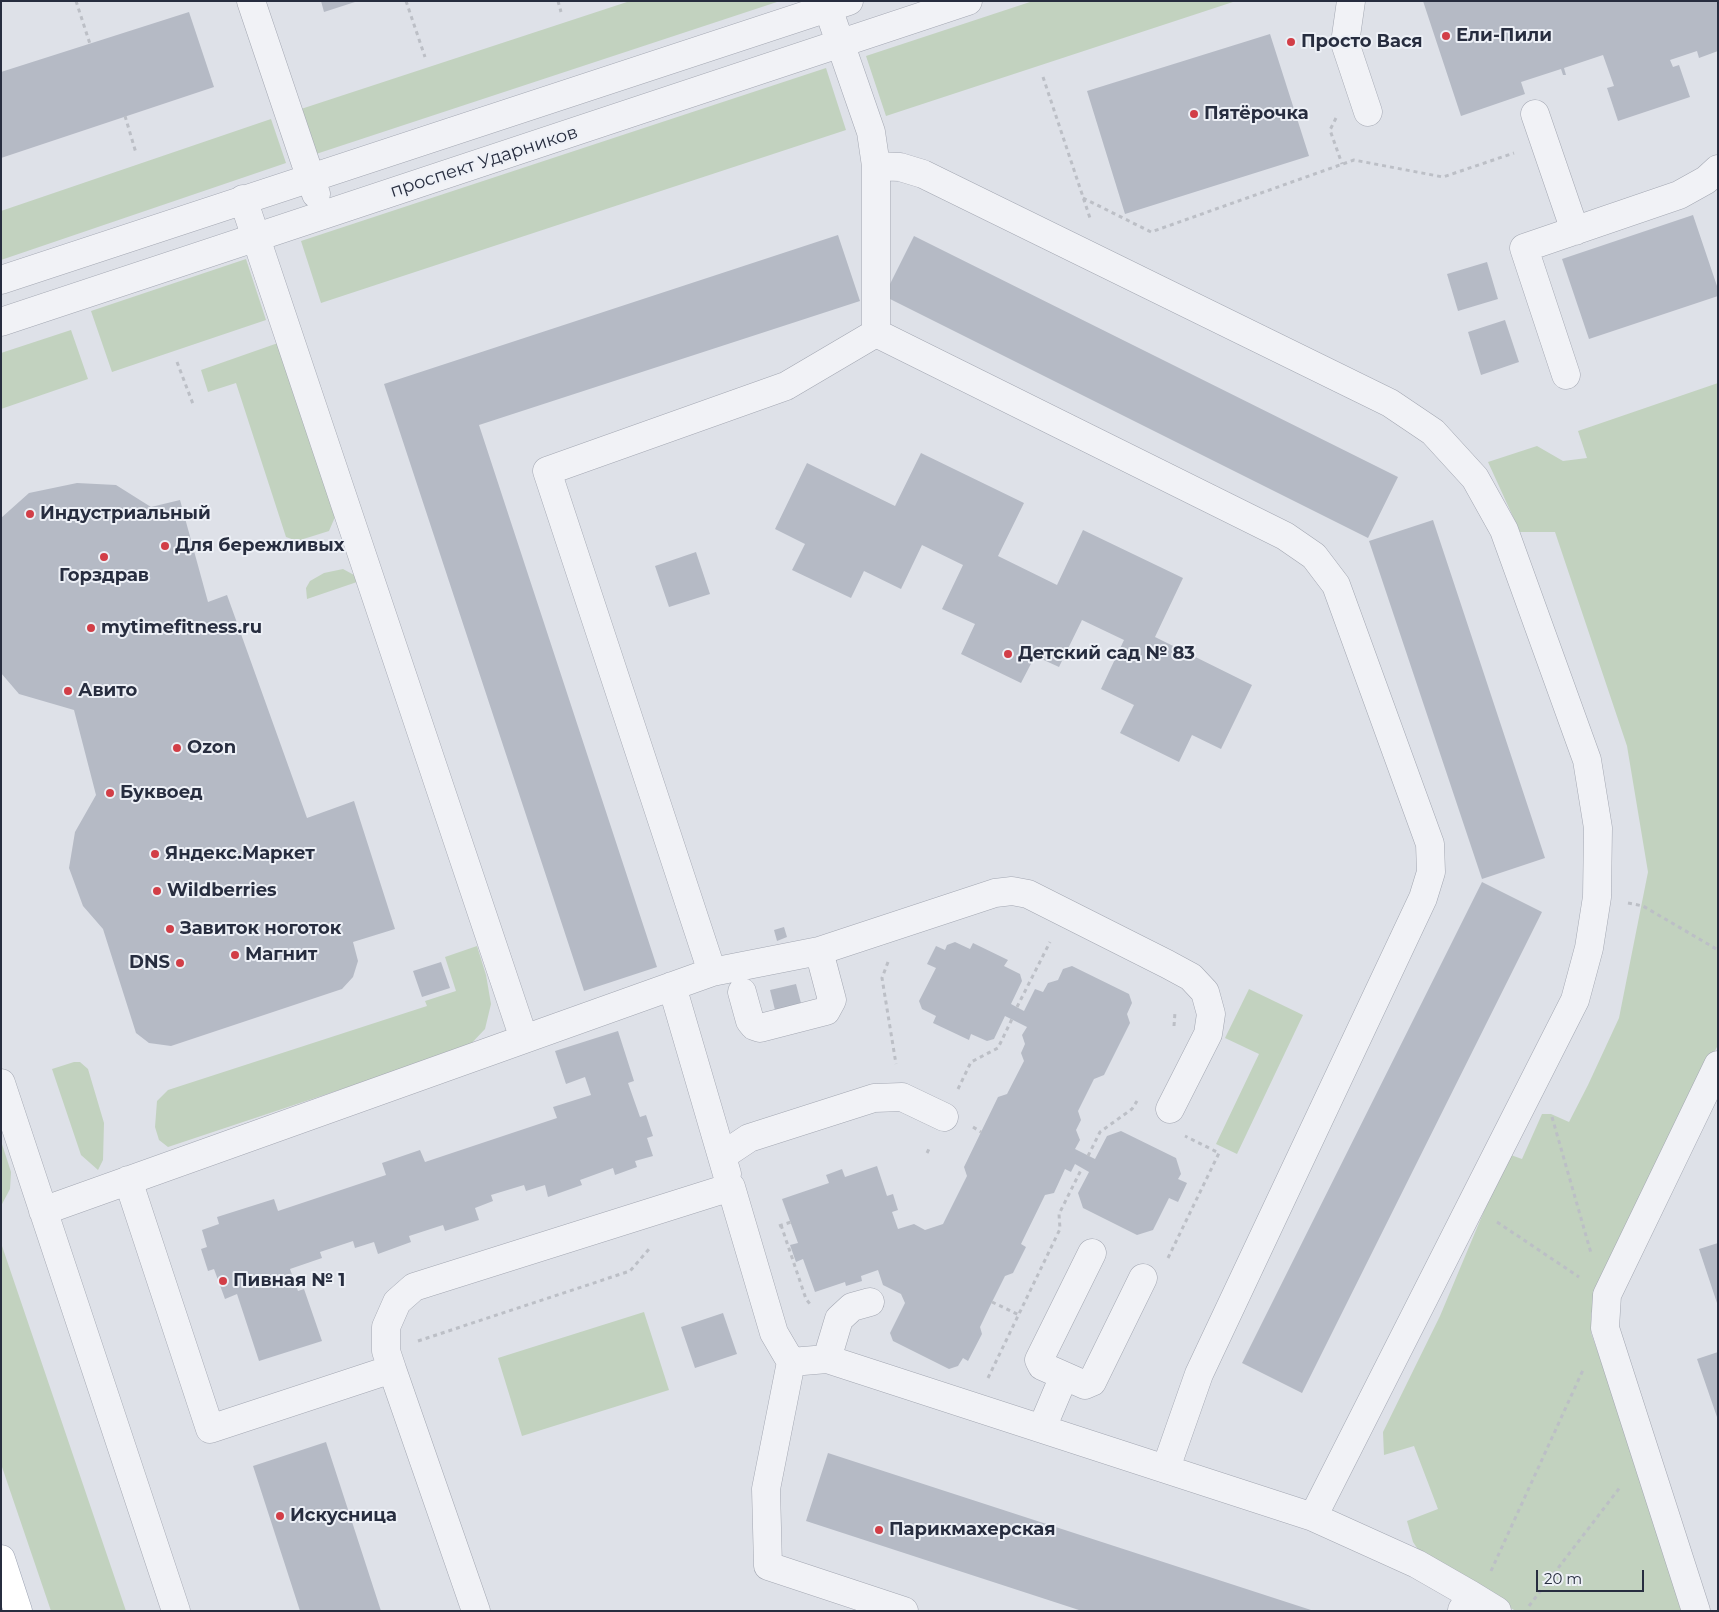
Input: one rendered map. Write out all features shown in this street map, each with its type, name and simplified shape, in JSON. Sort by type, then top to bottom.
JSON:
[{"type":"main road","points":[[1,1559],[18,1611]]},
{"type":"street","points":[[251,1],[324,215]]},
{"type":"street","points":[[1351,1],[1345,43],[1368,112]]},
{"type":"street","name":"проспект Ударников","points":[[1,322],[841,44],[962,2]]},
{"type":"street","points":[[1,280],[838,5],[841,44],[871,132],[876,166],[876,333]]},
{"type":"street","points":[[1535,114],[1575,231]]},
{"type":"street","points":[[876,166],[900,167],[923,174],[1390,403],[1433,432],[1475,478],[1504,530],[1587,760],[1598,828],[1597,897],[1589,948],[1575,1000],[1313,1517]]},
{"type":"street","points":[[1566,376],[1524,248],[1679,195],[1706,180],[1718,170]]},
{"type":"street","points":[[243,199],[524,1039]]},
{"type":"street","points":[[712,972],[547,471],[786,386],[876,333]]},
{"type":"street","points":[[876,333],[1285,536],[1314,556],[1336,585],[1430,844],[1431,872],[1423,898],[1199,1374],[1166,1468]]},
{"type":"street","points":[[43,1211],[712,972],[819,951],[995,893],[1012,891],[1028,894],[1191,977],[1205,992],[1211,1014],[1208,1034],[1173,1120]]},
{"type":"street","points":[[742,992],[750,1021],[754,1026],[760,1028],[826,1011],[832,1000],[819,951]]},
{"type":"street","points":[[672,986],[774,1333],[791,1362],[766,1489],[768,1566],[904,1611]]},
{"type":"street","points":[[1696,1611],[1606,1328],[1607,1295],[1718,1065]]},
{"type":"street","points":[[1,1083],[176,1611]]},
{"type":"street","points":[[722,1156],[749,1138],[874,1098],[902,1096],[944,1117]]},
{"type":"street","points":[[128,1180],[210,1429],[389,1360]]},
{"type":"street","points":[[476,1611],[389,1360],[386,1327],[397,1302],[414,1287],[731,1187]]},
{"type":"street","points":[[1092,1253],[1039,1360],[1042,1366],[1086,1385],[1092,1382],[1143,1278]]},
{"type":"street","points":[[826,1359],[839,1319],[852,1307],[870,1302]]},
{"type":"street","points":[[791,1362],[826,1359],[1313,1517],[1417,1564],[1466,1603],[1498,1611]]},
{"type":"street","points":[[1042,1428],[1064,1376]]},
{"type":"path","points":[[76,1],[90,44]]},
{"type":"path","points":[[406,1],[425,57]]},
{"type":"path","points":[[558,1],[562,12]]},
{"type":"path","points":[[1043,76],[1105,264]]},
{"type":"path","points":[[125,116],[136,153]]},
{"type":"path","points":[[1330,130],[1342,164]]},
{"type":"path","points":[[1083,198],[1151,232],[1354,160],[1443,177],[1545,143]]},
{"type":"path","points":[[178,362],[193,404]]},
{"type":"path","points":[[1597,897],[1643,906],[1718,950]]},
{"type":"path","points":[[902,924],[882,978],[902,1096]]},
{"type":"path","points":[[1018,1007],[1050,943],[1096,928]]},
{"type":"path","points":[[1173,1030],[1176,1010]]},
{"type":"path","points":[[927,1153],[971,1062],[998,1048],[1012,1020]]},
{"type":"path","points":[[1538,1073],[1592,1254]]},
{"type":"path","points":[[1088,1156],[1100,1132],[1132,1110],[1141,1092]]},
{"type":"path","points":[[1132,1110],[1141,1114]]},
{"type":"path","points":[[1143,1278],[1155,1284],[1219,1153],[1173,1120]]},
{"type":"path","points":[[961,1402],[967,1387],[978,1385],[988,1378],[1057,1236],[1060,1229],[1059,1214],[1082,1168]]},
{"type":"path","points":[[1471,1205],[1607,1295]]},
{"type":"path","points":[[781,1225],[806,1299],[820,1314],[839,1319]]},
{"type":"path","points":[[1057,1236],[1092,1253]]},
{"type":"path","points":[[389,1360],[630,1271],[654,1243]]},
{"type":"path","points":[[992,1302],[1018,1315]]},
{"type":"path","points":[[1525,1611],[1638,1464],[1649,1459]]},
{"type":"green space","points":[[630,1],[780,1],[313,155],[298,110]]},
{"type":"green space","points":[[1033,1],[1236,1],[886,116],[866,56]]},
{"type":"green space","points":[[826,68],[846,130],[321,303],[301,241]]},
{"type":"green space","points":[[271,119],[286,163],[1,260],[1,211]]},
{"type":"green space","points":[[246,259],[266,320],[112,372],[91,311]]},
{"type":"green space","points":[[71,330],[88,379],[1,409],[1,353]]},
{"type":"green space","points":[[278,343],[335,517],[329,531],[297,541],[286,537],[236,383],[208,392],[201,370]]},
{"type":"green space","points":[[1718,383],[1718,1045],[1673,1133],[1599,1290],[1591,1314],[1591,1333],[1638,1464],[1685,1611],[1516,1611],[1427,1563],[1413,1542],[1407,1521],[1438,1509],[1414,1446],[1384,1455],[1383,1432],[1440,1316],[1508,1154],[1522,1159],[1542,1114],[1551,1114],[1569,1122],[1588,1085],[1619,1018],[1648,872],[1627,746],[1555,532],[1520,532],[1488,462],[1537,446],[1563,461],[1587,458],[1578,431]]},
{"type":"green space","points":[[343,569],[354,575],[357,582],[307,599],[306,588],[310,581],[324,573]]},
{"type":"green space","points":[[477,946],[486,975],[491,1004],[485,1029],[468,1047],[168,1147],[159,1140],[155,1127],[157,1101],[168,1090],[427,1006],[425,1001],[456,991],[445,957]]},
{"type":"green space","points":[[1249,989],[1303,1015],[1237,1154],[1216,1144],[1259,1054],[1225,1038]]},
{"type":"green space","points":[[80,1062],[88,1069],[104,1123],[103,1160],[98,1170],[81,1155],[52,1069]]},
{"type":"green space","points":[[1,1141],[11,1172],[10,1189],[1,1206]]},
{"type":"green space","points":[[1,1243],[126,1611],[51,1611],[1,1464]]},
{"type":"green space","points":[[644,1312],[669,1390],[522,1436],[498,1358]]},
{"type":"building","points":[[321,1],[355,1],[355,2],[324,12]]},
{"type":"building","points":[[1423,1],[1718,1],[1718,51],[1699,58],[1697,51],[1670,60],[1673,67],[1679,65],[1690,97],[1618,121],[1607,88],[1614,86],[1603,55],[1564,68],[1566,75],[1563,75],[1561,69],[1521,82],[1525,94],[1461,116]]},
{"type":"building","points":[[189,12],[214,87],[1,158],[1,72]]},
{"type":"building","name":"Пятёрочка","points":[[1270,34],[1309,156],[1125,214],[1087,91]]},
{"type":"building","points":[[1693,215],[1718,289],[1718,296],[1589,339],[1562,259]]},
{"type":"building","points":[[838,235],[860,301],[479,425],[657,967],[584,991],[384,384]]},
{"type":"building","points":[[914,236],[1398,477],[1368,538],[884,296]]},
{"type":"building","points":[[1487,262],[1498,299],[1458,311],[1447,274]]},
{"type":"building","points":[[1505,320],[1519,362],[1481,375],[1468,332]]},
{"type":"building","points":[[921,453],[1024,503],[998,556],[1057,585],[1083,530],[1183,578],[1155,637],[1252,685],[1221,749],[1192,735],[1179,762],[1120,733],[1134,705],[1101,689],[1124,640],[1082,620],[1059,667],[1035,656],[1021,683],[961,654],[975,624],[942,609],[963,565],[922,545],[901,589],[864,571],[851,598],[792,570],[805,544],[775,529],[807,463],[895,506]]},
{"type":"building","points":[[77,483],[116,485],[151,507],[180,500],[208,602],[227,595],[307,818],[354,801],[395,929],[353,942],[358,961],[353,977],[342,989],[171,1046],[149,1043],[136,1033],[103,929],[83,906],[69,868],[75,832],[96,795],[74,710],[19,694],[1,673],[1,518],[29,493]]},
{"type":"building","points":[[1433,520],[1545,858],[1482,879],[1369,541]]},
{"type":"building","points":[[696,552],[710,594],[669,607],[655,566]]},
{"type":"building","points":[[1482,882],[1542,912],[1302,1393],[1242,1363]]},
{"type":"building","points":[[784,927],[787,937],[777,941],[774,930]]},
{"type":"building","points":[[955,942],[970,949],[973,943],[1008,960],[1004,966],[1020,974],[1022,981],[1011,1004],[1024,1011],[1035,989],[1043,992],[1048,983],[1058,980],[1063,969],[1072,966],[1129,994],[1132,1003],[1127,1014],[1130,1023],[1104,1075],[1094,1079],[1078,1111],[1081,1120],[1076,1130],[1080,1140],[1075,1149],[1095,1159],[1107,1136],[1121,1131],[1176,1158],[1181,1174],[1178,1179],[1187,1183],[1178,1202],[1169,1198],[1153,1230],[1137,1235],[1083,1208],[1078,1193],[1089,1172],[1075,1164],[1071,1172],[1065,1169],[1054,1193],[1045,1195],[1021,1244],[1026,1247],[1013,1273],[1005,1276],[980,1327],[982,1334],[968,1361],[963,1358],[958,1366],[949,1369],[893,1341],[890,1333],[905,1303],[901,1294],[883,1285],[878,1270],[861,1276],[862,1281],[846,1286],[845,1282],[815,1292],[803,1259],[796,1262],[790,1245],[798,1243],[782,1199],[829,1183],[826,1175],[842,1169],[845,1177],[877,1166],[887,1196],[893,1194],[898,1210],[892,1212],[898,1229],[914,1224],[925,1230],[943,1224],[967,1176],[964,1167],[998,1097],[1007,1094],[1024,1061],[1021,1053],[1025,1044],[1022,1035],[1027,1027],[1005,1016],[994,1039],[987,1041],[971,1034],[969,1040],[933,1023],[936,1016],[922,1009],[919,1001],[936,968],[927,964],[936,946],[945,950],[947,945]]},
{"type":"building","points":[[441,962],[450,988],[422,997],[413,971]]},
{"type":"building","points":[[796,984],[802,1007],[776,1014],[770,990]]},
{"type":"building","points":[[618,1031],[634,1081],[628,1083],[640,1117],[646,1115],[653,1136],[647,1138],[653,1156],[635,1161],[637,1167],[615,1175],[613,1168],[580,1180],[582,1185],[548,1197],[545,1185],[526,1191],[524,1185],[491,1195],[493,1201],[475,1208],[479,1220],[445,1231],[443,1225],[409,1236],[411,1242],[378,1254],[374,1242],[355,1248],[353,1241],[320,1252],[322,1258],[290,1269],[298,1291],[304,1289],[322,1341],[259,1361],[237,1294],[225,1299],[214,1269],[208,1271],[201,1249],[207,1247],[202,1230],[219,1224],[217,1217],[274,1199],[278,1211],[386,1175],[382,1163],[420,1150],[425,1162],[557,1118],[553,1107],[591,1095],[585,1077],[566,1084],[555,1051]]},
{"type":"building","points":[[1718,1243],[1718,1303],[1717,1303],[1699,1249]]},
{"type":"building","points":[[723,1313],[737,1354],[695,1368],[681,1327]]},
{"type":"building","points":[[1718,1352],[1718,1417],[1717,1417],[1697,1359]]},
{"type":"building","points":[[326,1442],[381,1611],[300,1611],[253,1466]]},
{"type":"building","points":[[828,1453],[1311,1611],[1082,1611],[806,1521]]},
{"type":"place","name":"Ели-Пили","points":[[1446,36]]},
{"type":"place","name":"Просто Вася","points":[[1291,42]]},
{"type":"place","name":"Пятёрочка","points":[[1194,114]]},
{"type":"place","name":"Индустриальный","points":[[30,514]]},
{"type":"place","name":"Для бережливых","points":[[165,546]]},
{"type":"place","name":"Горздрав","points":[[104,557]]},
{"type":"place","name":"mytimefitness.ru","points":[[91,628]]},
{"type":"place","name":"Детский сад № 83","points":[[1008,654]]},
{"type":"place","name":"Авито","points":[[68,691]]},
{"type":"place","name":"Ozon","points":[[177,748]]},
{"type":"place","name":"Буквоед","points":[[110,793]]},
{"type":"place","name":"Яндекс.Маркет","points":[[155,854]]},
{"type":"place","name":"Wildberries","points":[[157,891]]},
{"type":"place","name":"Завиток ноготок","points":[[170,929]]},
{"type":"place","name":"Магнит","points":[[235,955]]},
{"type":"place","name":"DNS","points":[[180,963]]},
{"type":"place","name":"Пивная № 1","points":[[223,1281]]},
{"type":"place","name":"Искусница","points":[[280,1516]]},
{"type":"place","name":"Парикмахерская","points":[[879,1530]]}]
